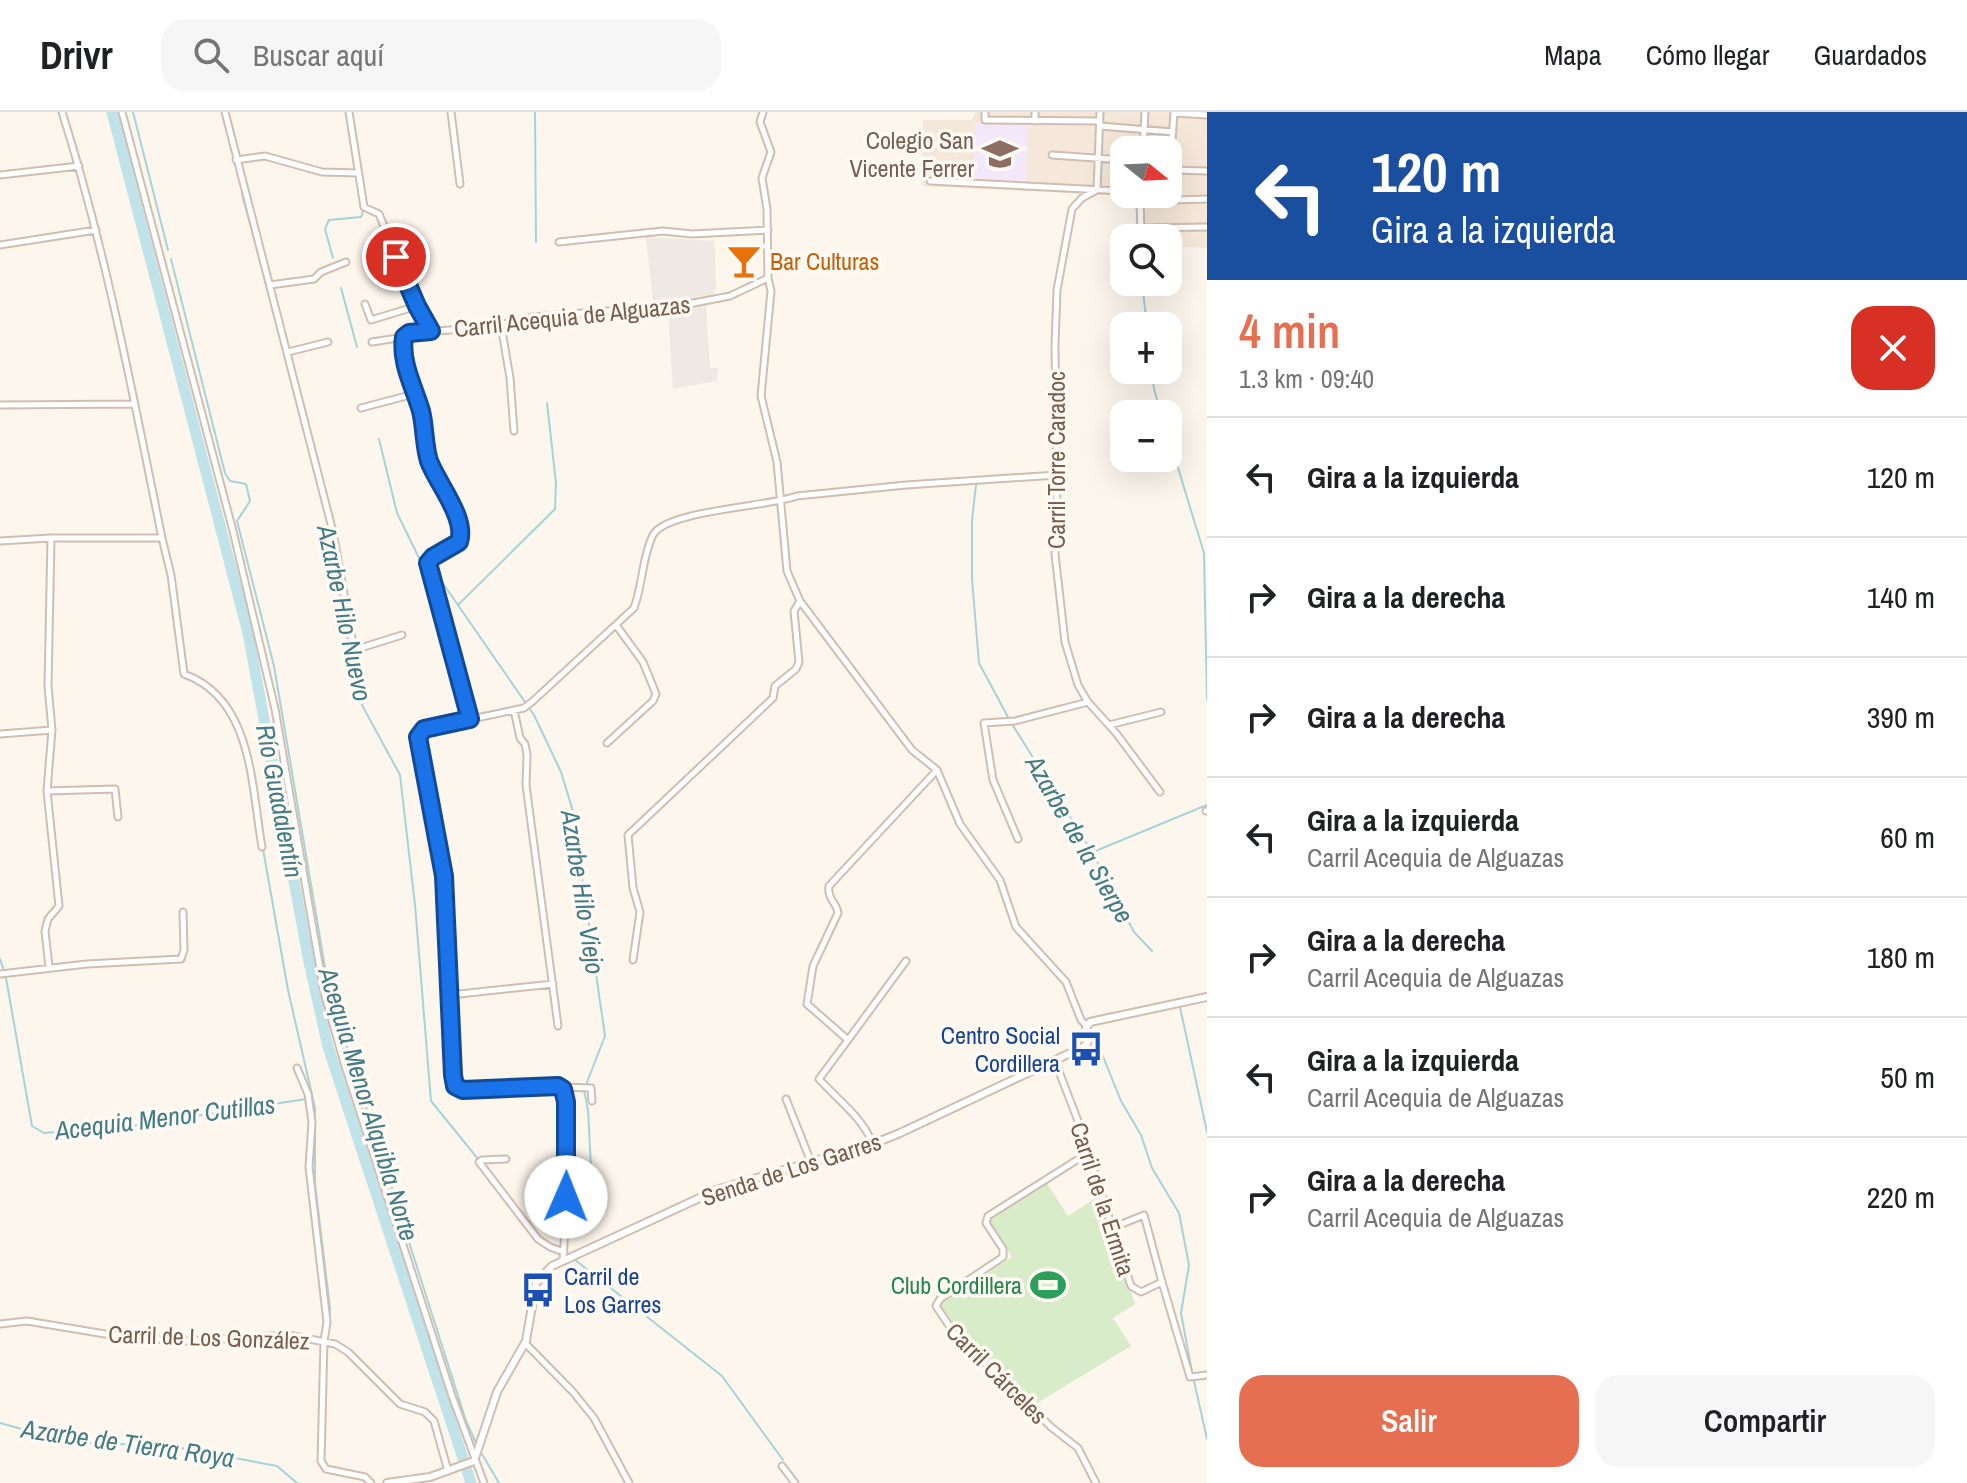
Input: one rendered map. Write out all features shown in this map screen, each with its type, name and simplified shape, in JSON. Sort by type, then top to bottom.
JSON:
[{"type":"street","points":[[62,112],[96,230],[135,404],[171,575],[184,674],[199,679],[222,698],[239,724],[262,847]]},
{"type":"street","points":[[122,112],[233,531],[275,709],[324,992],[348,1077],[472,1462],[484,1483]]},
{"type":"street","points":[[225,112],[333,532],[354,650],[402,635]]},
{"type":"street","points":[[349,112],[364,207],[379,214],[417,306],[431,331]]},
{"type":"street","points":[[451,112],[460,184]]},
{"type":"street","points":[[763,112],[760,122],[771,152],[762,178],[771,291],[761,396],[777,462],[787,571],[800,601],[912,750],[937,770],[960,824],[1000,880],[1016,927],[1066,982],[1082,1022],[1086,1025],[1207,997]]},
{"type":"street","points":[[985,112],[985,120],[1100,124],[1173,132]]},
{"type":"street","points":[[1035,112],[1035,121]]},
{"type":"street","points":[[1097,190],[1100,112]]},
{"type":"street","points":[[1144,136],[1145,112]]},
{"type":"street","points":[[1173,136],[1174,112],[1207,115]]},
{"type":"street","points":[[1052,155],[1110,159]]},
{"type":"street","points":[[236,160],[265,156],[322,172],[358,173]]},
{"type":"street","points":[[0,175],[79,166]]},
{"type":"street","points":[[1182,170],[1207,171]]},
{"type":"street","points":[[930,181],[1110,190]]},
{"type":"street","name":"Carril Torre Caradoc","points":[[1097,190],[1082,198],[1072,209],[1057,290],[1055,554],[1065,642],[1078,685],[1088,702],[1160,792]]},
{"type":"street","points":[[1182,198],[1207,199]]},
{"type":"street","points":[[1182,227],[1207,227]]},
{"type":"street","points":[[0,245],[96,230]]},
{"type":"street","points":[[559,242],[663,231],[692,234],[768,230]]},
{"type":"street","points":[[270,285],[314,279],[321,272],[346,262]]},
{"type":"street","name":"Carril Acequia de Alguazas","points":[[372,342],[404,337],[409,333],[501,325],[533,317],[683,305],[730,296],[768,278]]},
{"type":"street","points":[[365,304],[371,320],[417,306]]},
{"type":"street","points":[[501,325],[514,431]]},
{"type":"street","points":[[404,337],[404,356],[421,412],[429,461],[453,507],[461,535],[459,542],[428,563],[470,719]]},
{"type":"street","points":[[288,352],[328,342]]},
{"type":"street","points":[[361,408],[414,394]]},
{"type":"street","points":[[0,405],[135,404]]},
{"type":"street","points":[[592,1101],[591,1088],[585,1087],[463,1090],[455,1086],[444,876],[418,737],[424,729],[524,708],[533,701],[634,608],[655,530],[679,518],[781,502],[797,496],[1057,475]]},
{"type":"street","points":[[49,967],[45,931],[48,919],[59,906],[47,791],[52,730],[48,686],[51,538]]},
{"type":"street","points":[[0,541],[162,538]]},
{"type":"street","points":[[633,960],[640,912],[633,888],[628,835],[773,698],[775,686],[796,669],[799,662],[794,611],[800,601]]},
{"type":"street","points":[[607,743],[653,701],[656,694],[643,662],[616,625]]},
{"type":"street","points":[[1018,839],[993,780],[984,723],[1015,721],[1088,702]]},
{"type":"street","points":[[514,710],[527,755],[526,785],[558,1026]]},
{"type":"street","points":[[1109,725],[1161,712]]},
{"type":"street","points":[[0,734],[52,730]]},
{"type":"street","points":[[848,1040],[807,1004],[813,966],[838,913],[830,898],[829,886],[937,770]]},
{"type":"street","points":[[47,791],[115,789],[118,817]]},
{"type":"street","points":[[0,974],[49,967],[181,959],[184,950],[183,912]]},
{"type":"street","points":[[873,1144],[852,1109],[819,1079],[906,961]]},
{"type":"street","points":[[450,995],[553,984]]},
{"type":"street","name":"Senda de Los Garres","points":[[472,1462],[498,1388],[525,1343],[536,1283],[548,1269],[719,1189],[873,1144],[1087,1045],[1086,1025]]},
{"type":"street","name":"Carril de la Ermita","points":[[1055,1061],[1134,1290],[1141,1292],[1162,1282],[1190,1377],[1207,1375]]},
{"type":"street","points":[[297,1068],[308,1094],[312,1122],[309,1167],[327,1322],[321,1461],[326,1469],[365,1477],[371,1483]]},
{"type":"street","points":[[561,1088],[566,1102],[567,1143],[563,1260]]},
{"type":"street","points":[[786,1099],[811,1162]]},
{"type":"street","name":"Carril Cárceles","points":[[1088,1153],[988,1216],[986,1223],[1003,1249],[1003,1257],[940,1299],[936,1306],[960,1342],[999,1375],[1051,1427],[1078,1448],[1096,1483]]},
{"type":"street","points":[[506,1159],[479,1162],[538,1239],[564,1252]]},
{"type":"street","points":[[1112,1228],[1144,1215],[1162,1282]]},
{"type":"street","name":"Carril de Los González","points":[[0,1324],[27,1321],[123,1337],[186,1341],[289,1335],[335,1344],[348,1352],[400,1404],[425,1412],[434,1421],[450,1470]]},
{"type":"street","points":[[525,1343],[594,1418],[629,1483]]},
{"type":"street","points":[[387,1483],[424,1479],[472,1462]]},
{"type":"street","points":[[782,1466],[795,1483]]},
{"type":"shaded area","points":[[975,112],[1207,112],[1207,248],[1182,247],[1182,224],[1136,224],[1135,208],[1182,208],[1182,136],[1110,136],[1110,195],[922,186],[923,120],[972,120]]},
{"type":"shaded area","name":"Colegio San Vicente Ferrer","points":[[975,123],[1028,124],[1026,184],[973,183]]},
{"type":"shaded area","points":[[646,237],[715,241],[716,289],[706,305],[710,368],[718,368],[717,381],[673,389],[668,311],[653,302]]},
{"type":"green space","name":"Club Cordillera","points":[[1046,1182],[1068,1216],[1099,1196],[1135,1304],[1113,1318],[1131,1346],[1034,1405],[1001,1371],[967,1345],[938,1305],[1012,1257],[988,1220]]},
{"type":"waterway","name":"Río Guadalentín","points":[[112,112],[248,633],[309,962],[328,1047],[471,1483]]},
{"type":"waterway","name":"Acequia Menor Alquibla Norte","points":[[133,112],[168,250]]},
{"type":"waterway","name":"Azarbe Hilo Viejo","points":[[535,112],[536,242]]},
{"type":"waterway","name":"Azarbe Hilo Nuevo","points":[[242,194],[282,343]]},
{"type":"waterway","points":[[333,258],[325,229],[329,220],[361,217],[363,212]]},
{"type":"waterway","name":"Acequia Menor Alquibla Norte","points":[[171,259],[225,473],[230,481],[246,484],[250,501],[237,521],[274,666],[329,991],[466,1421],[476,1443]]},
{"type":"waterway","points":[[341,288],[357,347]]},
{"type":"waterway","points":[[1144,296],[1145,312]]},
{"type":"waterway","points":[[1153,384],[1157,400]]},
{"type":"waterway","name":"Azarbe Hilo Viejo","points":[[458,605],[555,509],[556,483],[547,403]]},
{"type":"waterway","points":[[379,439],[397,513],[420,560]]},
{"type":"waterway","points":[[1179,472],[1204,553],[1207,700]]},
{"type":"waterway","name":"Azarbe de la Sierpe","points":[[976,485],[972,520],[972,579],[979,663],[1009,719]]},
{"type":"waterway","name":"Azarbe Hilo Nuevo","points":[[328,523],[350,655],[362,705],[400,775],[415,905],[431,1101],[478,1159]]},
{"type":"waterway","name":"Azarbe Hilo Viejo","points":[[433,569],[534,715],[561,772],[572,808],[605,1036],[584,1090],[591,1167],[570,1179]]},
{"type":"waterway","name":"Azarbe de la Sierpe","points":[[1012,724],[1092,852],[1134,932],[1152,951]]},
{"type":"waterway","points":[[1093,852],[1207,805]]},
{"type":"waterway","points":[[263,849],[288,990],[315,1108],[315,1184],[330,1308],[329,1322]]},
{"type":"waterway","name":"Acequia Menor Cutillas","points":[[0,959],[4,971]]},
{"type":"waterway","name":"Acequia Menor Cutillas","points":[[6,978],[32,1126],[44,1133],[124,1127],[306,1099]]},
{"type":"waterway","name":"Azarbe de la Sierpe","points":[[1180,1007],[1207,1132]]},
{"type":"waterway","points":[[1098,1044],[1121,1101],[1141,1135],[1152,1168],[1179,1213],[1189,1265],[1181,1313],[1192,1372]]},
{"type":"waterway","points":[[574,1259],[722,1376],[783,1460]]},
{"type":"waterway","points":[[328,1329],[328,1336]]},
{"type":"waterway","points":[[1194,1381],[1207,1439]]},
{"type":"waterway","name":"Azarbe de Tierra Roya","points":[[0,1423],[50,1437],[91,1443],[171,1446],[277,1466],[297,1483]]},
{"type":"waterway","name":"Acequia Menor Alquibla Norte","points":[[482,1454],[499,1483]]},
{"type":"place","name":"Colegio San Vicente Ferrer","points":[[1000,154]]},
{"type":"place","name":"Bar Culturas","points":[[744,261]]},
{"type":"place","name":"Centro Social Cordillera","points":[[1086,1049]]},
{"type":"place","name":"Club Cordillera","points":[[1048,1285]]},
{"type":"place","name":"Carril de Los Garres","points":[[538,1290]]},
{"type":"route","points":[[396,257],[431,331],[409,333],[404,337],[404,356],[421,412],[429,461],[453,507],[461,535],[459,542],[428,563],[470,719],[424,729],[418,737],[444,876],[453,1075],[455,1086],[463,1090],[558,1086],[563,1089],[566,1102],[566,1197]]}]
